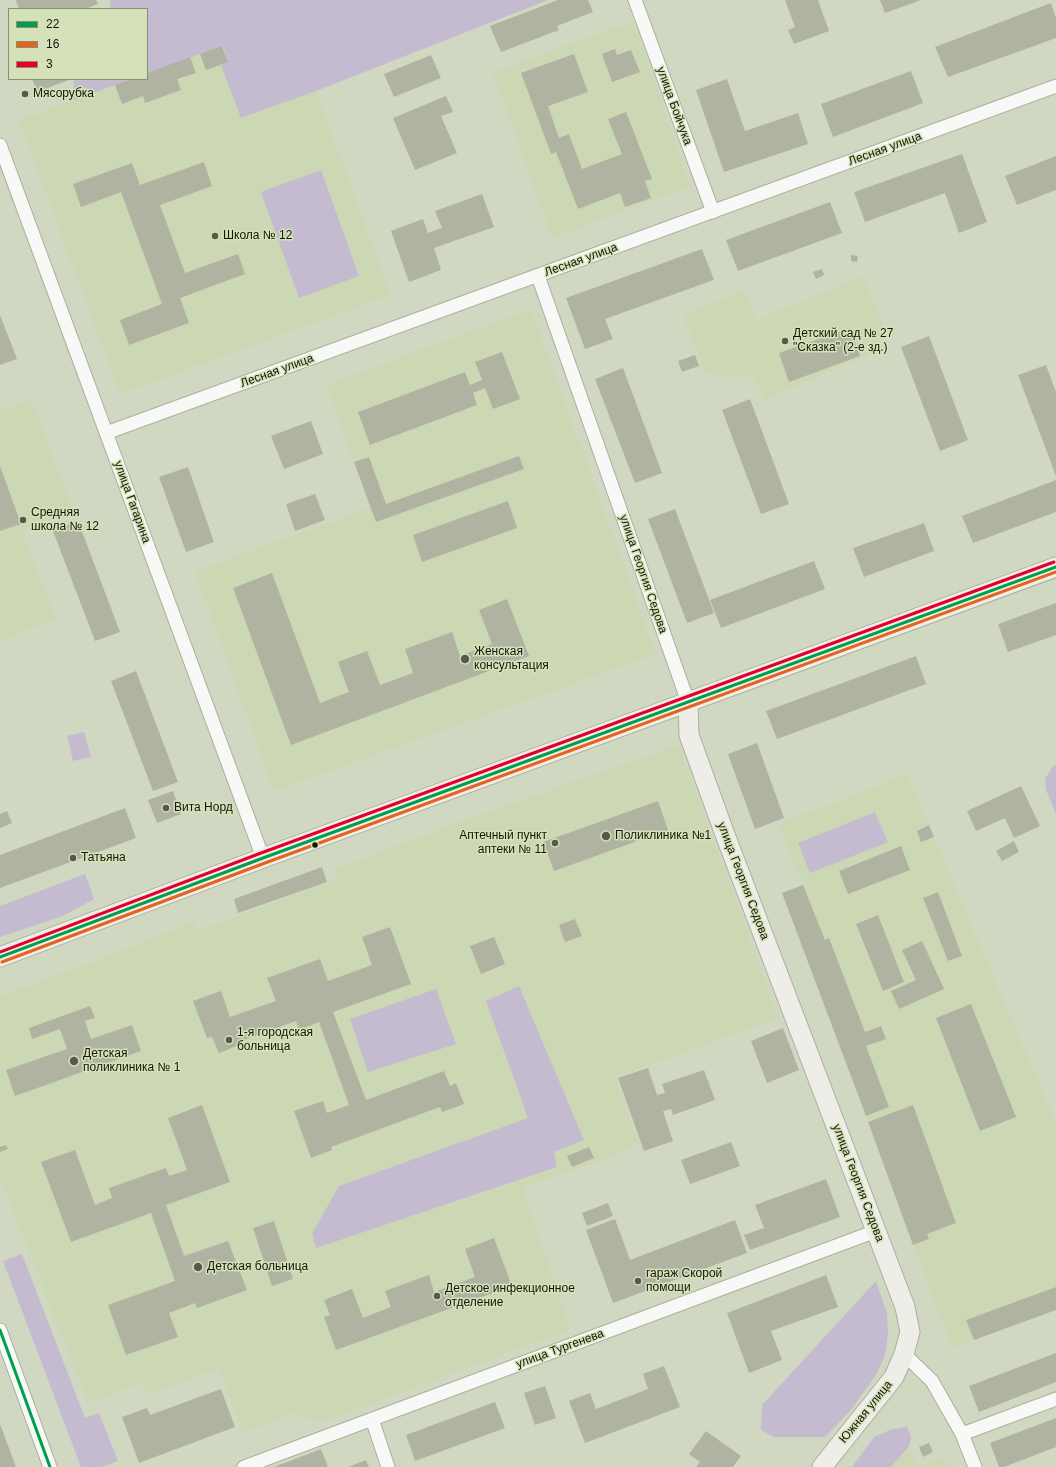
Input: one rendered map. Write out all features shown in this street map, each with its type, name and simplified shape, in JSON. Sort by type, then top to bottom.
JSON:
[{"type":"main road","points":[[0,957],[263,858],[1056,567]]},
{"type":"main road","name":"улица Георгия Седова","points":[[688,702],[689,735],[724,832],[905,1307],[910,1332],[904,1354]]},
{"type":"main road","name":"Южная улица","points":[[822,1467],[894,1377],[904,1354]]},
{"type":"street","name":"улица Бойчука","points":[[635,0],[713,212]]},
{"type":"street","name":"Лесная улица","points":[[106,433],[1056,86]]},
{"type":"street","name":"улица Гагарина","points":[[0,146],[263,858]]},
{"type":"street","name":"улица Георгия Седова","points":[[538,276],[688,702]]},
{"type":"street","name":"улица Тургенева","points":[[244,1467],[876,1231]]},
{"type":"street","points":[[0,1330],[50,1467]]},
{"type":"street","points":[[904,1354],[932,1381],[962,1434],[975,1467]]},
{"type":"street","points":[[962,1434],[1056,1399]]},
{"type":"street","points":[[372,1419],[388,1467]]},
{"type":"shaded area","points":[[110,0],[548,0],[316,91],[241,118],[221,65],[228,62],[223,46],[148,73],[148,8],[111,8]]},
{"type":"shaded area","points":[[633,21],[691,186],[552,238],[493,72]]},
{"type":"shaded area","name":"Школа № 12","points":[[222,46],[228,62],[221,65],[241,118],[316,91],[391,295],[120,394],[19,120],[129,80],[148,80],[148,73]]},
{"type":"shaded area","points":[[74,80],[129,80],[73,100]]},
{"type":"shaded area","points":[[321,170],[359,276],[299,298],[261,192]]},
{"type":"shaded area","name":"Детский сад № 27 \"Сказка\" (2-е зд.)","points":[[863,277],[884,329],[871,354],[765,400],[755,378],[706,374],[683,315],[744,291],[756,320]]},
{"type":"shaded area","points":[[531,309],[656,654],[274,791],[195,571],[370,508],[327,385]]},
{"type":"shaded area","name":"Средняя школа № 12","points":[[31,400],[73,509],[21,531],[56,618],[0,641],[0,411]]},
{"type":"shaded area","points":[[84,732],[91,757],[73,761],[67,736]]},
{"type":"shaded area","points":[[679,745],[779,1018],[615,1077],[639,1144],[604,1159],[522,1187],[571,1329],[320,1423],[294,1413],[243,1432],[219,1369],[148,1394],[143,1383],[88,1403],[0,1177],[0,996],[95,961],[194,921],[198,930],[338,879],[334,870],[459,822]]},
{"type":"shaded area","points":[[1056,765],[1056,814],[1046,790],[1045,779],[1053,766]]},
{"type":"shaded area","points":[[907,774],[1056,1123],[1056,1310],[952,1348],[782,893],[803,885],[779,824]]},
{"type":"shaded area","points":[[875,812],[888,842],[810,873],[798,843]]},
{"type":"shaded area","points":[[85,874],[94,899],[63,916],[0,937],[0,906]]},
{"type":"shaded area","points":[[519,986],[584,1140],[554,1152],[557,1167],[316,1248],[312,1234],[339,1186],[528,1118],[486,1001]]},
{"type":"shaded area","points":[[436,989],[456,1044],[368,1072],[350,1019]]},
{"type":"shaded area","points":[[22,1254],[85,1418],[99,1413],[118,1461],[102,1467],[81,1467],[3,1261]]},
{"type":"shaded area","points":[[876,1281],[887,1314],[888,1334],[885,1356],[876,1375],[851,1410],[825,1437],[774,1437],[761,1430],[762,1405]]},
{"type":"shaded area","points":[[907,1427],[911,1436],[910,1445],[891,1467],[852,1467],[874,1437],[892,1429]]},
{"type":"shaded area","points":[[900,1438],[918,1467],[865,1467]]},
{"type":"shaded area","points":[[943,1458],[947,1467],[920,1467]]},
{"type":"building","points":[[16,0],[96,0],[98,4],[88,8],[19,8]]},
{"type":"building","points":[[558,0],[588,0],[593,12],[557,26],[559,30],[501,52],[490,26]]},
{"type":"building","points":[[785,0],[818,0],[829,31],[794,44],[788,30],[795,27]]},
{"type":"building","points":[[880,0],[921,0],[885,13]]},
{"type":"building","points":[[1051,3],[1056,18],[1056,38],[948,77],[935,47]]},
{"type":"building","points":[[222,46],[228,62],[206,70],[200,54]]},
{"type":"building","points":[[615,49],[617,55],[631,50],[640,72],[612,82],[602,54]]},
{"type":"building","points":[[574,54],[588,92],[548,106],[559,138],[569,134],[582,169],[622,154],[608,119],[626,112],[652,179],[645,181],[651,198],[625,207],[620,193],[578,209],[556,152],[551,154],[521,73]]},
{"type":"building","points":[[431,55],[441,78],[394,97],[384,74]]},
{"type":"building","points":[[190,57],[196,73],[177,79],[181,90],[145,103],[143,96],[122,104],[115,85],[129,80],[148,80],[148,73]]},
{"type":"building","points":[[911,71],[923,103],[833,137],[821,104]]},
{"type":"building","points":[[727,79],[745,131],[798,113],[808,144],[724,172],[696,90]]},
{"type":"building","points":[[32,80],[69,80],[37,92]]},
{"type":"building","points":[[446,96],[453,112],[441,116],[457,153],[415,170],[393,118]]},
{"type":"building","points":[[962,154],[987,222],[959,233],[945,193],[865,222],[854,192]]},
{"type":"building","points":[[1056,156],[1056,190],[1017,205],[1005,176]]},
{"type":"building","points":[[204,162],[212,186],[160,205],[185,273],[238,254],[245,274],[180,298],[189,323],[129,345],[120,320],[162,304],[121,192],[81,207],[73,184],[132,163],[140,185]]},
{"type":"building","points":[[482,194],[494,227],[434,248],[441,270],[409,282],[391,231],[423,219],[428,233],[442,228],[435,211]]},
{"type":"building","points":[[830,202],[842,233],[738,271],[726,240]]},
{"type":"building","points":[[702,249],[714,280],[605,319],[613,339],[585,349],[566,298]]},
{"type":"building","points":[[851,255],[858,256],[857,262],[851,261]]},
{"type":"building","points":[[822,269],[824,275],[816,279],[813,272]]},
{"type":"building","points":[[0,315],[17,359],[0,365]]},
{"type":"building","points":[[850,328],[860,356],[789,382],[779,353]]},
{"type":"building","points":[[929,336],[968,440],[940,451],[901,347]]},
{"type":"building","points":[[502,352],[520,399],[493,409],[485,388],[473,393],[477,405],[370,445],[358,412],[465,372],[470,385],[482,380],[475,362]]},
{"type":"building","points":[[695,355],[699,366],[682,372],[678,361]]},
{"type":"building","points":[[1046,365],[1056,392],[1056,476],[1018,375]]},
{"type":"building","points":[[623,368],[662,473],[635,483],[595,379]]},
{"type":"building","points":[[750,399],[789,504],[761,514],[722,410]]},
{"type":"building","points":[[311,421],[323,454],[284,469],[271,436]]},
{"type":"building","points":[[519,456],[524,469],[376,522],[354,462],[369,457],[386,504]]},
{"type":"building","points":[[0,466],[21,524],[0,531]]},
{"type":"building","points":[[188,467],[214,542],[186,552],[159,477]]},
{"type":"building","points":[[1056,480],[1056,512],[973,543],[962,516]]},
{"type":"building","points":[[315,494],[325,520],[295,531],[286,504]]},
{"type":"building","points":[[508,501],[517,528],[422,562],[413,535]]},
{"type":"building","points":[[675,509],[714,613],[687,623],[648,519]]},
{"type":"building","points":[[78,521],[120,632],[95,641],[53,531]]},
{"type":"building","points":[[924,523],[934,551],[864,577],[853,548]]},
{"type":"building","points":[[814,561],[825,589],[721,628],[710,600]]},
{"type":"building","name":"Женская консультация","points":[[272,573],[320,703],[349,692],[338,662],[367,651],[380,685],[413,673],[405,649],[452,632],[460,656],[492,644],[479,610],[507,599],[529,656],[291,745],[233,588]]},
{"type":"building","points":[[1056,603],[1056,635],[1008,652],[998,624]]},
{"type":"building","points":[[916,656],[926,684],[777,739],[766,711]]},
{"type":"building","points":[[136,671],[178,782],[153,791],[111,681]]},
{"type":"building","points":[[757,743],[784,818],[755,829],[728,754]]},
{"type":"building","points":[[1021,786],[1040,826],[1014,838],[1005,818],[976,831],[967,811]]},
{"type":"building","points":[[173,791],[181,814],[157,823],[148,800]]},
{"type":"building","name":"Поликлиника №1","points":[[658,801],[668,830],[554,871],[543,842]]},
{"type":"building","points":[[125,808],[136,838],[0,888],[0,855]]},
{"type":"building","points":[[7,811],[12,823],[0,828],[0,814]]},
{"type":"building","points":[[929,825],[934,837],[921,842],[917,831]]},
{"type":"building","points":[[1014,841],[1019,852],[1002,861],[996,851]]},
{"type":"building","points":[[901,846],[910,870],[848,894],[839,871]]},
{"type":"building","points":[[322,867],[327,882],[238,913],[234,899]]},
{"type":"building","points":[[803,885],[825,940],[829,938],[865,1032],[881,1026],[886,1039],[866,1046],[889,1107],[866,1116],[782,893]]},
{"type":"building","points":[[938,892],[962,956],[948,961],[923,898]]},
{"type":"building","points":[[878,915],[904,982],[883,991],[856,924]]},
{"type":"building","points":[[575,919],[582,936],[565,942],[559,925]]},
{"type":"building","name":"1-я городская больница","points":[[390,927],[411,984],[333,1012],[366,1100],[444,1071],[450,1086],[456,1083],[464,1104],[442,1112],[440,1107],[331,1147],[332,1150],[311,1158],[294,1111],[323,1101],[327,1113],[349,1105],[319,1022],[299,1030],[296,1021],[238,1042],[239,1045],[219,1053],[212,1037],[207,1038],[193,1001],[221,991],[230,1017],[276,1001],[267,978],[320,959],[328,981],[372,965],[362,937]]},
{"type":"building","points":[[494,937],[505,964],[481,974],[470,946]]},
{"type":"building","points":[[922,941],[944,989],[899,1009],[891,991],[916,980],[902,950]]},
{"type":"building","points":[[971,1004],[1016,1117],[980,1131],[936,1018]]},
{"type":"building","name":"Детская поликлиника № 1","points":[[90,1006],[95,1018],[85,1021],[91,1039],[132,1025],[141,1051],[15,1096],[6,1070],[67,1049],[60,1029],[32,1039],[29,1028]]},
{"type":"building","points":[[783,1028],[799,1070],[767,1083],[751,1041]]},
{"type":"building","points":[[648,1068],[657,1095],[665,1093],[662,1084],[704,1070],[715,1100],[673,1115],[671,1109],[663,1111],[673,1141],[644,1151],[618,1078]]},
{"type":"building","points":[[202,1105],[230,1182],[166,1205],[184,1256],[228,1241],[247,1290],[197,1308],[195,1303],[169,1313],[178,1337],[126,1355],[108,1305],[175,1281],[151,1213],[71,1242],[41,1162],[75,1150],[95,1205],[112,1198],[109,1188],[166,1168],[169,1176],[187,1170],[168,1118]]},
{"type":"building","points":[[913,1105],[956,1223],[927,1234],[929,1239],[913,1245],[868,1122]]},
{"type":"building","points":[[731,1142],[740,1166],[690,1184],[681,1160]]},
{"type":"building","points":[[6,1145],[8,1149],[0,1152],[0,1147]]},
{"type":"building","points":[[589,1147],[594,1158],[572,1167],[567,1156]]},
{"type":"building","points":[[826,1179],[840,1217],[750,1250],[744,1235],[764,1228],[755,1205]]},
{"type":"building","points":[[608,1203],[613,1216],[587,1226],[582,1213]]},
{"type":"building","name":"гараж Скорой помощи","points":[[615,1219],[630,1260],[735,1220],[747,1253],[613,1303],[586,1230]]},
{"type":"building","points":[[274,1221],[293,1279],[272,1286],[253,1228]]},
{"type":"building","name":"Детское инфекционное отделение","points":[[494,1238],[512,1286],[336,1350],[324,1317],[330,1315],[324,1300],[352,1289],[363,1318],[391,1307],[385,1291],[429,1275],[434,1292],[475,1277],[465,1249]]},
{"type":"building","points":[[826,1275],[838,1307],[771,1331],[782,1360],[749,1373],[727,1313]]},
{"type":"building","points":[[1056,1287],[1056,1310],[974,1340],[966,1320]]},
{"type":"building","points":[[1056,1353],[1056,1382],[979,1412],[969,1386]]},
{"type":"building","points":[[664,1366],[680,1407],[585,1443],[569,1401],[590,1393],[596,1409],[648,1389],[643,1374]]},
{"type":"building","points":[[545,1386],[556,1418],[535,1425],[524,1393]]},
{"type":"building","points":[[221,1389],[235,1427],[139,1463],[122,1417],[147,1408],[150,1415]]},
{"type":"building","points":[[495,1402],[505,1428],[415,1461],[406,1435]]},
{"type":"building","points":[[1056,1418],[1056,1447],[1004,1467],[999,1467],[990,1443]]},
{"type":"building","points":[[0,1424],[16,1467],[0,1467]]},
{"type":"building","points":[[706,1431],[741,1456],[733,1467],[696,1467],[700,1462],[689,1454]]},
{"type":"building","points":[[929,1443],[933,1452],[923,1457],[919,1447]]},
{"type":"building","points":[[321,1449],[328,1467],[274,1467]]},
{"type":"building","points":[[366,1460],[369,1467],[348,1467]]},
{"type":"transit line","name":"3","points":[[0,952],[261,853],[1054,562]]},
{"type":"transit line","name":"22","points":[[0,957],[263,858],[1056,567]]},
{"type":"transit line","name":"16","points":[[2,962],[265,863],[1056,572]]},
{"type":"transit line","name":"22","points":[[0,1330],[50,1467]]},
{"type":"place","name":"Мясорубка","points":[[25,94]]},
{"type":"place","name":"Школа № 12","points":[[215,236]]},
{"type":"place","name":"Детский сад № 27 \"Сказка\" (2-е зд.)","points":[[785,341]]},
{"type":"place","name":"Средняя школа № 12","points":[[23,520]]},
{"type":"place","name":"Женская консультация","points":[[465,659]]},
{"type":"place","name":"Вита Норд","points":[[166,808]]},
{"type":"place","name":"Поликлиника №1","points":[[606,836]]},
{"type":"place","name":"Аптечный пункт аптеки № 11","points":[[555,843]]},
{"type":"place","name":"Татьяна","points":[[73,858]]},
{"type":"place","name":"1-я городская больница","points":[[229,1040]]},
{"type":"place","name":"Детская поликлиника № 1","points":[[74,1061]]},
{"type":"place","name":"Детская больница","points":[[198,1267]]},
{"type":"place","name":"гараж Скорой помощи","points":[[638,1281]]},
{"type":"place","name":"Детское инфекционное отделение","points":[[437,1296]]}]
